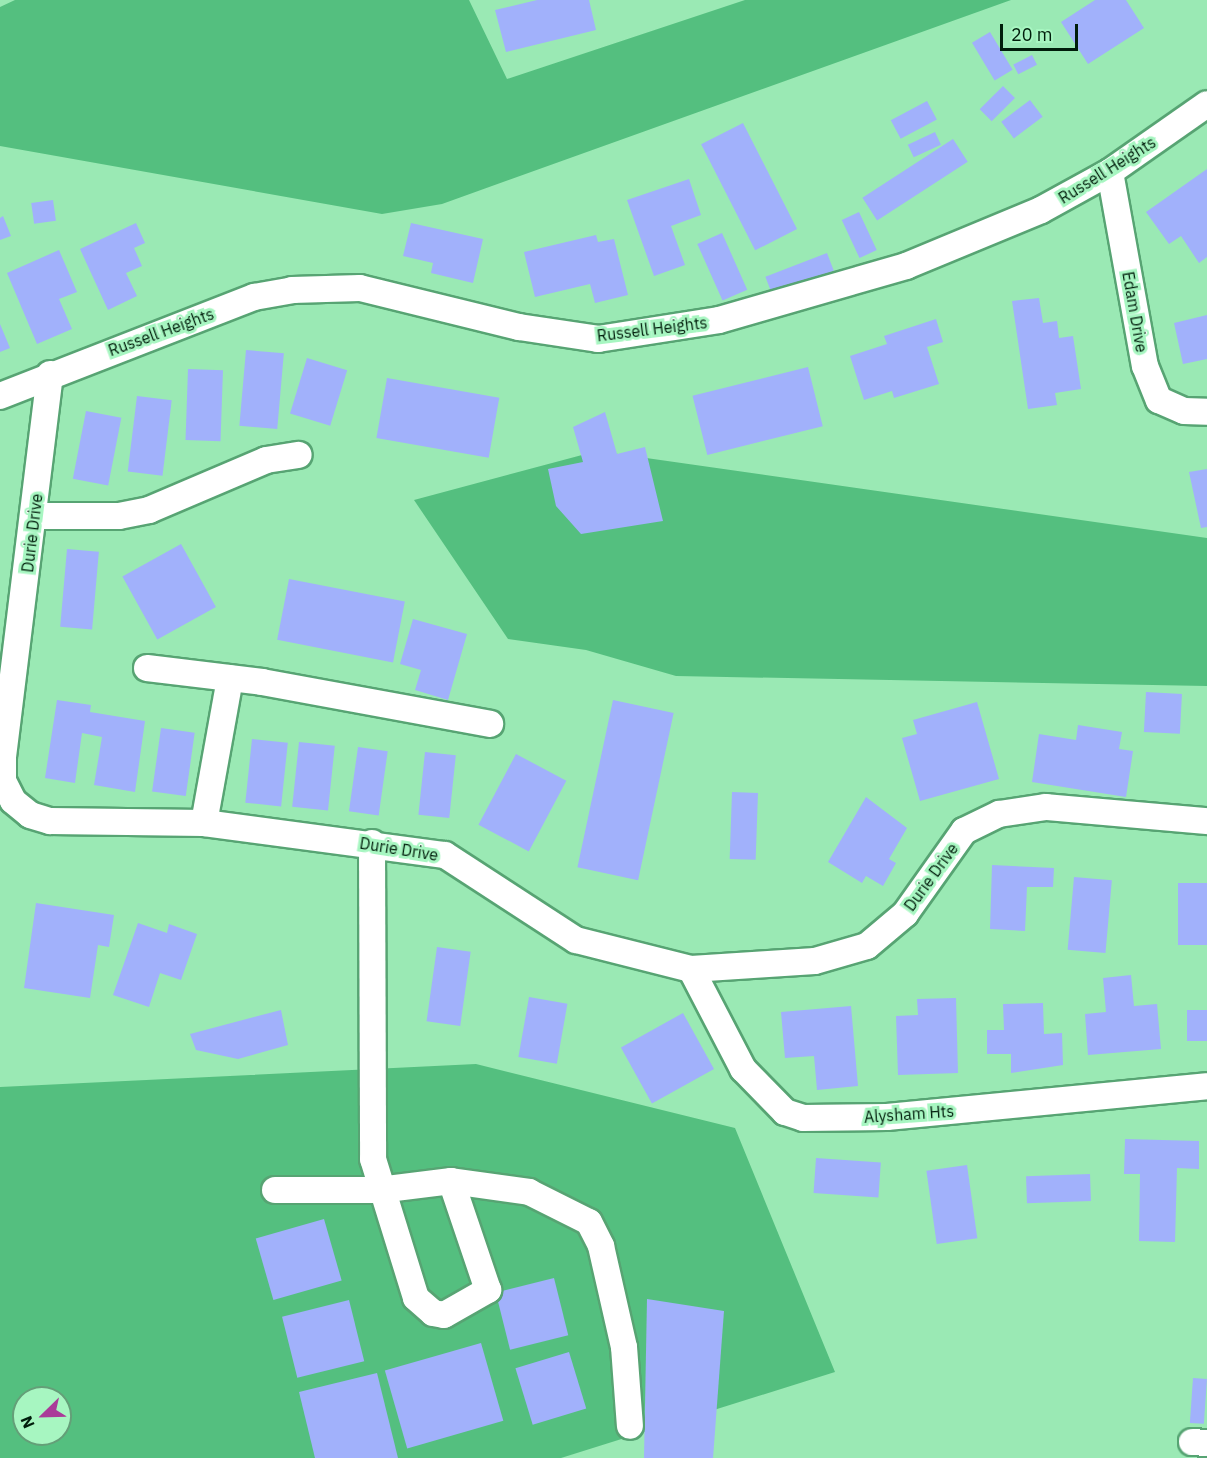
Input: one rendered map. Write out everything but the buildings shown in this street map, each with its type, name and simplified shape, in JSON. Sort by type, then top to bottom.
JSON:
[{"type":"street","name":"Russell Heights","points":[[0,396],[50,374],[254,297],[292,290],[360,288],[519,327],[598,339],[719,320],[906,266],[1041,210],[1110,172],[1207,104]]},
{"type":"street","name":"Edam Drive","points":[[1110,172],[1144,366],[1159,400],[1184,411],[1207,412]]},
{"type":"street","name":"Durie Drive","points":[[50,374],[35,516],[3,756],[3,781],[13,801],[50,821],[204,823],[372,843],[445,855],[576,940],[691,969],[815,962],[867,946],[905,914],[964,831],[999,814],[1046,807],[1207,821]]},
{"type":"street","points":[[35,516],[119,516],[149,510],[266,460],[299,455]]},
{"type":"street","points":[[147,668],[230,678],[490,724]]},
{"type":"street","points":[[204,823],[230,678]]},
{"type":"street","points":[[372,843],[371,1125],[379,1190],[416,1298],[433,1313],[444,1315],[488,1290],[451,1181]]},
{"type":"street","name":"Alysham Hts","points":[[691,969],[743,1069],[785,1112],[803,1118],[887,1117],[1207,1086]]},
{"type":"street","points":[[275,1190],[379,1190],[451,1181],[529,1192],[589,1222],[601,1246],[624,1347],[630,1426]]},
{"type":"green space","points":[[15,0],[469,0],[507,79],[745,0],[1011,0],[442,204],[382,214],[0,146],[0,7]]},
{"type":"green space","points":[[597,451],[1207,538],[1207,686],[676,676],[586,650],[508,639],[414,500]]},
{"type":"green space","points":[[476,1064],[735,1128],[835,1372],[561,1458],[0,1458],[0,1087]]}]
